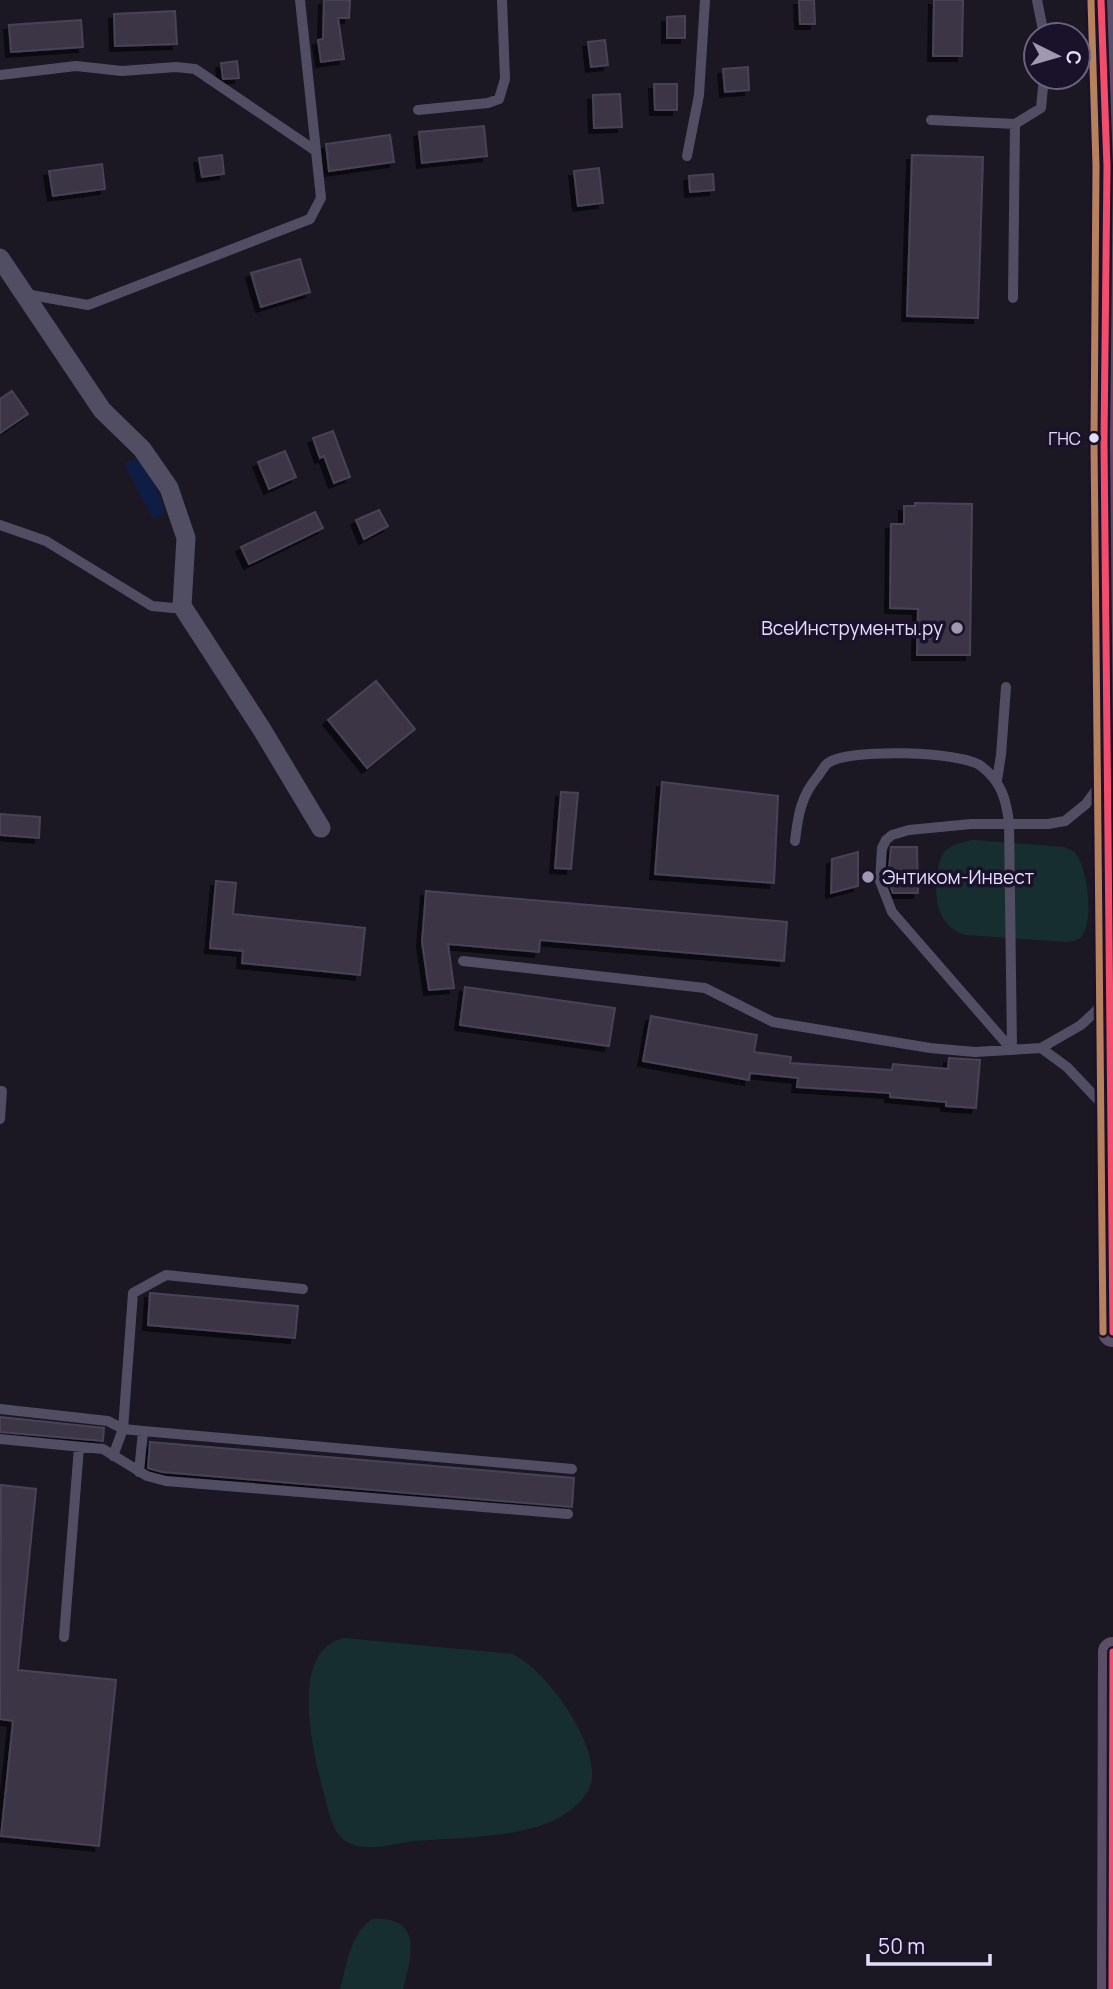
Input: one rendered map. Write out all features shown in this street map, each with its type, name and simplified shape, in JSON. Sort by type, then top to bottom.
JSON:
[{"type":"main road","points":[[1101,0],[1106,100],[1104,450],[1113,1332]]},
{"type":"main road","points":[[1112,1989],[1113,1652]]},
{"type":"street","points":[[0,258],[102,410],[142,449],[169,488],[186,538],[182,606],[261,728],[321,828]]},
{"type":"lane","points":[[23,294],[88,304],[310,219],[321,198],[300,0]]},
{"type":"lane","points":[[418,110],[488,103],[499,99],[505,79],[502,0]]},
{"type":"lane","points":[[687,156],[699,95],[705,0]]},
{"type":"lane","points":[[1037,0],[1041,21]]},
{"type":"lane","points":[[0,75],[76,66],[122,71],[176,67],[195,69],[316,151]]},
{"type":"lane","points":[[931,120],[1016,124],[1041,108],[1043,91]]},
{"type":"lane","points":[[1013,298],[1016,124]]},
{"type":"lane","points":[[0,525],[46,541],[152,606],[182,606]]},
{"type":"lane","points":[[997,780],[1006,687]]},
{"type":"lane","points":[[796,841],[798,810],[810,785],[829,763],[861,753],[952,756],[979,764],[997,780],[1006,800],[1009,822],[1012,1050]]},
{"type":"lane","points":[[1012,1050],[892,912],[880,881],[882,848],[892,835],[938,827],[1009,822],[1048,824],[1065,821],[1086,804],[1107,774]]},
{"type":"lane","points":[[463,961],[705,988],[772,1022],[930,1048],[975,1052],[1041,1048],[1081,1025],[1096,1011],[1109,988]]},
{"type":"lane","points":[[1041,1048],[1086,1085],[1111,1116]]},
{"type":"lane","points":[[0,1091],[0,1119]]},
{"type":"lane","points":[[113,1456],[124,1429],[133,1293],[166,1276],[303,1289]]},
{"type":"lane","points":[[0,1409],[108,1422],[124,1429],[143,1431],[572,1469]]},
{"type":"lane","points":[[139,1472],[143,1431]]},
{"type":"lane","points":[[0,1439],[103,1449],[139,1472],[166,1481],[568,1514]]},
{"type":"lane","points":[[64,1637],[79,1447]]},
{"type":"green space","points":[[973,840],[1064,847],[1074,852],[1083,868],[1088,893],[1088,918],[1082,936],[1067,942],[966,935],[949,925],[939,910],[937,900],[940,862],[949,848]]},
{"type":"green space","points":[[344,1638],[512,1654],[525,1662],[553,1690],[577,1726],[591,1762],[592,1778],[588,1791],[570,1811],[530,1829],[480,1837],[414,1841],[373,1847],[347,1842],[335,1828],[328,1809],[314,1752],[309,1704],[310,1681],[316,1661],[327,1646]]},
{"type":"green space","points":[[372,1919],[400,1924],[407,1931],[411,1951],[403,1989],[340,1989],[354,1941]]},
{"type":"water","points":[[133,459],[145,463],[162,502],[164,514],[153,519],[126,468],[126,463]]},
{"type":"building","points":[[324,0],[350,0],[349,18],[338,18],[344,59],[321,62],[318,40],[323,39]]},
{"type":"building","points":[[799,0],[814,0],[815,24],[800,24]]},
{"type":"building","points":[[934,0],[963,0],[962,56],[933,56]]},
{"type":"building","points":[[175,11],[177,44],[115,46],[114,14]]},
{"type":"building","points":[[685,16],[685,38],[667,38],[667,17]]},
{"type":"building","points":[[81,20],[83,47],[11,52],[9,25]]},
{"type":"building","points":[[605,40],[608,65],[591,67],[588,42]]},
{"type":"building","points":[[237,61],[239,78],[223,79],[221,63]]},
{"type":"building","points":[[748,67],[749,90],[725,92],[723,69]]},
{"type":"building","points":[[654,84],[677,84],[677,110],[655,110]]},
{"type":"building","points":[[620,94],[622,127],[594,128],[593,95]]},
{"type":"building","points":[[484,126],[487,156],[422,163],[419,132]]},
{"type":"building","points":[[390,135],[394,162],[329,171],[326,144]]},
{"type":"building","points":[[222,155],[224,174],[202,177],[199,158]]},
{"type":"building","points":[[912,155],[983,157],[978,318],[907,316]]},
{"type":"building","points":[[102,164],[105,189],[53,196],[49,171]]},
{"type":"building","points":[[599,168],[603,203],[578,206],[574,171]]},
{"type":"building","points":[[713,174],[714,190],[690,192],[689,176]]},
{"type":"building","points":[[300,259],[310,292],[261,307],[251,273]]},
{"type":"building","points":[[12,391],[28,414],[0,433],[0,399]]},
{"type":"building","points":[[333,431],[350,477],[334,483],[324,456],[320,458],[313,438]]},
{"type":"building","points":[[285,451],[296,477],[269,489],[258,462]]},
{"type":"building","points":[[915,503],[972,504],[970,655],[917,655],[918,609],[890,608],[891,524],[904,524],[904,506],[915,506]]},
{"type":"building","points":[[379,510],[388,526],[364,539],[356,520]]},
{"type":"building","points":[[315,512],[323,528],[249,564],[241,547]]},
{"type":"building","points":[[376,681],[415,729],[367,768],[328,720]]},
{"type":"building","points":[[662,782],[778,796],[774,883],[655,874]]},
{"type":"building","points":[[561,792],[578,793],[571,869],[555,868]]},
{"type":"building","points":[[0,814],[40,817],[39,838],[0,835]]},
{"type":"building","points":[[891,847],[917,847],[918,893],[893,893],[888,880]]},
{"type":"building","points":[[858,852],[858,886],[831,893],[832,859]]},
{"type":"building","points":[[216,881],[236,883],[233,914],[365,928],[360,975],[242,963],[243,951],[210,948]]},
{"type":"building","points":[[426,891],[787,922],[784,961],[540,940],[539,952],[448,944],[454,988],[429,990],[422,942]]},
{"type":"building","points":[[465,987],[615,1008],[609,1046],[460,1025]]},
{"type":"building","points":[[651,1016],[757,1035],[754,1052],[791,1057],[790,1063],[892,1070],[893,1064],[948,1069],[949,1058],[980,1060],[976,1108],[946,1106],[946,1102],[890,1097],[890,1093],[797,1087],[798,1078],[750,1073],[749,1080],[643,1061]]},
{"type":"building","points":[[150,1293],[298,1306],[295,1338],[148,1325]]},
{"type":"building","points":[[0,1417],[104,1428],[103,1441],[0,1432]]},
{"type":"building","points":[[150,1442],[574,1478],[572,1507],[162,1472],[148,1468]]},
{"type":"building","points":[[1,1485],[36,1489],[18,1670],[116,1680],[99,1846],[1,1836],[13,1721],[0,1719]]},
{"type":"transit line","points":[[1101,0],[1107,166],[1104,442],[1113,1332]]},
{"type":"transit line","points":[[1091,1],[1096,166],[1094,442],[1103,1332]]},
{"type":"transit line","points":[[1112,1989],[1113,1652]]},
{"type":"place","name":"ГНС","points":[[1094,438]]},
{"type":"place","name":"ВсеИнструменты.ру","points":[[957,628]]},
{"type":"place","name":"Энтиком-Инвест","points":[[868,877]]}]
